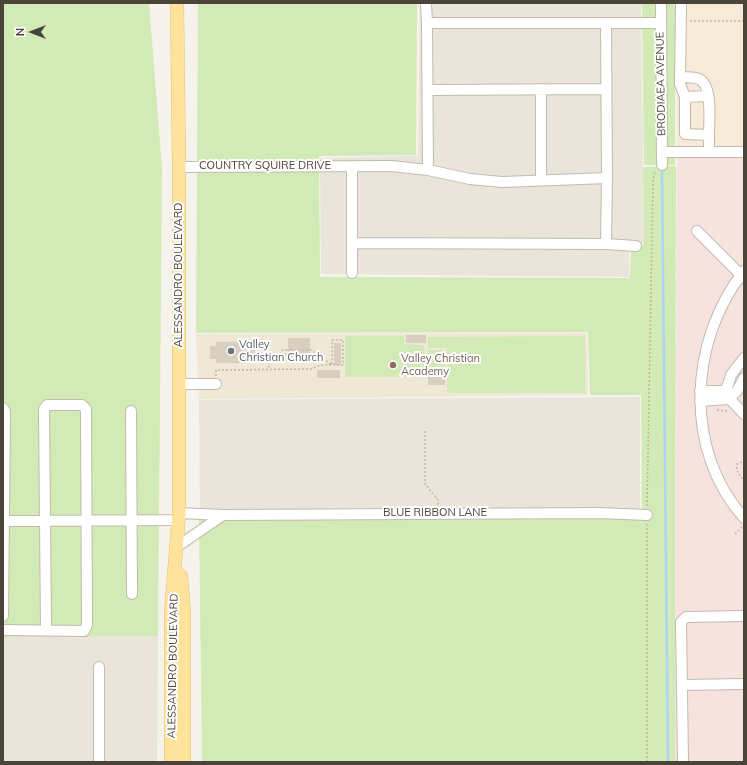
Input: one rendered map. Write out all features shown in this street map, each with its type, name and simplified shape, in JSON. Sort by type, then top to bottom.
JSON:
[{"type":"main road","name":"ALESSANDRO BOULEVARD","points":[[171,762],[171,612],[178,546],[179,516],[179,167],[177,3]]},
{"type":"main road","name":"ALESSANDRO BOULEVARD","points":[[178,546],[184,612],[184,762]]},
{"type":"street","points":[[426,3],[428,170]]},
{"type":"street","name":"BRODIAEA AVENUE","points":[[659,166],[662,152],[661,3]]},
{"type":"street","points":[[681,3],[680,84],[685,97],[685,134],[709,135]]},
{"type":"street","points":[[427,23],[661,23]]},
{"type":"street","points":[[606,24],[606,244]]},
{"type":"street","points":[[680,77],[698,78],[705,84],[708,96],[709,152]]},
{"type":"street","points":[[541,89],[541,180]]},
{"type":"street","points":[[428,90],[606,89]]},
{"type":"street","points":[[685,97],[708,96]]},
{"type":"street","points":[[662,152],[744,152]]},
{"type":"street","points":[[352,166],[352,272]]},
{"type":"street","name":"COUNTRY SQUIRE DRIVE","points":[[179,167],[391,166],[428,170],[470,179],[502,182],[607,178]]},
{"type":"street","points":[[697,231],[743,275],[720,308],[711,328],[703,357],[700,396],[702,424],[711,458],[724,489],[744,518]]},
{"type":"street","points":[[352,243],[606,244],[636,246]]},
{"type":"street","points":[[726,395],[731,375],[744,358]]},
{"type":"street","points":[[700,396],[726,395],[737,391],[744,378]]},
{"type":"street","points":[[179,384],[216,384]]},
{"type":"street","points":[[726,395],[744,414]]},
{"type":"street","points":[[3,630],[84,631],[87,625],[85,520],[86,409],[82,405],[48,405],[44,409],[46,630]]},
{"type":"street","points":[[3,408],[5,411],[3,616]]},
{"type":"street","points":[[131,411],[132,594]]},
{"type":"street","name":"BLUE RIBBON LANE","points":[[4,521],[132,520],[179,516],[222,515],[600,513],[647,515]]},
{"type":"street","points":[[178,546],[222,515]]},
{"type":"street","points":[[683,762],[681,622],[686,617],[744,616]]},
{"type":"street","points":[[99,667],[99,762]]},
{"type":"street","points":[[682,685],[744,684]]},
{"type":"path","points":[[681,20],[705,22],[744,22]]},
{"type":"path","points":[[647,762],[647,515],[653,190],[659,166]]},
{"type":"path","points":[[216,384],[216,370],[312,369],[317,365],[332,365],[343,365],[343,340],[332,340],[332,365]]},
{"type":"path","points":[[268,370],[268,355],[280,355],[283,350],[311,350],[332,365]]},
{"type":"path","points":[[425,431],[425,484],[438,500],[438,513]]},
{"type":"path","points":[[742,462],[737,464],[736,469],[738,475],[744,480]]},
{"type":"path","points":[[735,534],[744,518]]},
{"type":"shaded area","points":[[420,3],[641,3],[644,243],[629,243],[629,277],[321,274],[320,158],[418,156]]},
{"type":"shaded area","points":[[676,3],[744,3],[744,156],[677,156]]},
{"type":"shaded area","points":[[677,157],[744,157],[744,762],[675,762]]},
{"type":"shaded area","name":"Valley Christian Academy","points":[[587,333],[588,395],[199,399],[196,334]]},
{"type":"shaded area","points":[[640,397],[640,518],[594,516],[200,518],[199,400]]},
{"type":"shaded area","points":[[158,636],[157,762],[3,762],[3,637]]},
{"type":"green space","points":[[3,3],[149,3],[162,168],[158,636],[3,637]]},
{"type":"green space","points":[[198,3],[417,3],[416,155],[319,156],[320,277],[630,278],[631,245],[644,245],[643,167],[676,166],[675,762],[202,762],[199,520],[595,518],[642,520],[641,395],[590,395],[588,332],[196,333]]},
{"type":"green space","points":[[642,3],[675,3],[675,165],[644,165]]},
{"type":"green space","points":[[345,336],[404,336],[404,344],[424,345],[425,377],[345,377]]},
{"type":"green space","points":[[585,336],[585,393],[447,393],[447,348],[428,348],[428,337]]},
{"type":"green space","points":[[428,350],[445,350],[445,374],[428,374]]},
{"type":"building","points":[[406,335],[426,335],[426,343],[406,343]]},
{"type":"building","points":[[288,338],[310,338],[310,353],[312,353],[312,360],[285,360],[285,353],[288,353]]},
{"type":"building","points":[[255,341],[255,363],[216,363],[216,359],[210,359],[210,346],[216,346],[216,342]]},
{"type":"building","points":[[334,343],[341,343],[341,365],[334,365]]},
{"type":"building","points":[[317,370],[340,370],[340,378],[317,378]]},
{"type":"building","points":[[428,376],[445,376],[445,385],[428,385]]},
{"type":"waterway","points":[[662,171],[668,762]]},
{"type":"place","name":"Valley Christian Church","points":[[231,351]]},
{"type":"place","name":"Valley Christian Academy","points":[[393,365]]}]
